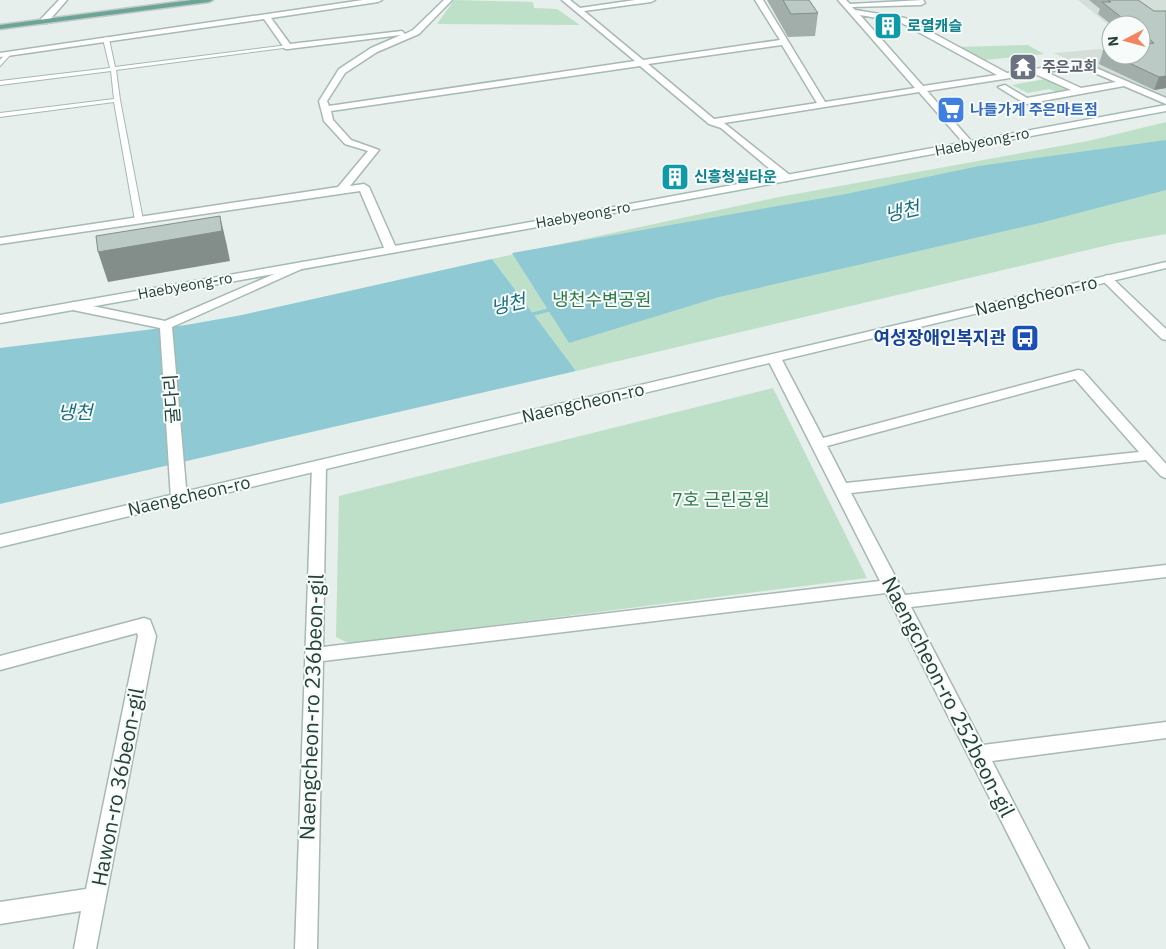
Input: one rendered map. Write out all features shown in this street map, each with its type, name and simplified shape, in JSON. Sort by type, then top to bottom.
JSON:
[{"type":"main road","points":[[0,27],[209,0]]},
{"type":"street","points":[[44,21],[63,0]]},
{"type":"street","points":[[4,54],[378,0]]},
{"type":"street","points":[[341,190],[374,150],[348,142],[329,122],[323,101],[342,71],[374,50],[416,32],[448,0]]},
{"type":"street","points":[[566,0],[712,122],[724,126],[787,178]]},
{"type":"street","points":[[578,10],[651,0]]},
{"type":"street","points":[[759,0],[823,105]]},
{"type":"street","points":[[847,5],[921,3],[919,0]]},
{"type":"street","points":[[847,5],[902,20],[1006,76]]},
{"type":"street","points":[[847,5],[970,144]]},
{"type":"street","points":[[266,16],[288,47],[416,32]]},
{"type":"street","points":[[326,109],[784,42]]},
{"type":"street","points":[[712,122],[1082,64],[1166,101]]},
{"type":"street","points":[[1036,71],[1080,91]]},
{"type":"street","points":[[1002,87],[1026,100],[1125,83]]},
{"type":"street","name":"Haebyeong-ro","points":[[0,318],[391,250],[1166,108]]},
{"type":"street","points":[[0,241],[364,187],[391,250]]},
{"type":"street","points":[[73,306],[166,326],[302,265]]},
{"type":"street","name":"Naengcheon-ro","points":[[0,541],[1166,265]]},
{"type":"street","points":[[1107,279],[1166,336]]},
{"type":"street","name":"굴다리","points":[[166,326],[179,499]]},
{"type":"street","name":"Naengcheon-ro 252beon-gil","points":[[774,358],[1078,949]]},
{"type":"street","points":[[818,444],[1078,374],[1166,472]]},
{"type":"street","points":[[841,489],[1150,455]]},
{"type":"street","name":"Naengcheon-ro 236beon-gil","points":[[306,949],[319,466]]},
{"type":"street","points":[[314,655],[895,594],[1166,571]]},
{"type":"street","name":"Hawon-ro 36beon-gil","points":[[0,664],[144,625],[148,636],[85,949]]},
{"type":"street","points":[[978,754],[1166,730]]},
{"type":"street","points":[[0,913],[95,898]]},
{"type":"lane","points":[[106,39],[113,68],[139,220]]},
{"type":"lane","points":[[0,83],[288,47]]},
{"type":"lane","points":[[0,64],[4,54]]},
{"type":"lane","points":[[0,115],[117,100]]},
{"type":"shaded area","points":[[1078,0],[1166,0],[1166,97],[1084,62],[1074,63],[1054,53],[1101,49],[1101,65],[1151,65],[1151,15],[1101,15],[1101,19]]},
{"type":"green space","points":[[454,0],[533,2],[534,8],[557,9],[580,25],[437,24]]},
{"type":"green space","points":[[1028,45],[1044,54],[985,60],[957,47]]},
{"type":"green space","points":[[1045,79],[1068,89],[1056,92],[1049,89],[1028,93],[1012,85]]},
{"type":"green space","name":"냉천수변공원","points":[[1166,122],[1166,234],[1117,243],[576,371],[492,259],[779,197],[1088,141]]},
{"type":"green space","name":"7호 근린공원","points":[[773,388],[867,578],[353,643],[336,637],[339,496]]},
{"type":"water","name":"냉천수변공원","points":[[1166,140],[1166,190],[1040,223],[719,297],[569,343],[512,253],[846,194],[979,166]]},
{"type":"water","name":"냉천","points":[[492,259],[576,371],[0,504],[0,348],[186,325],[242,315]]},
{"type":"building","points":[[783,0],[809,0],[818,13],[791,14]]},
{"type":"building","points":[[1108,0],[1138,0],[1154,11],[1166,11],[1166,76],[1159,77],[1133,65],[1151,65],[1151,43],[1154,43],[1151,40],[1151,15],[1118,15],[1102,2],[1111,2]]},
{"type":"building","points":[[220,216],[222,231],[98,252],[96,236]]},
{"type":"waterway","name":"냉천","points":[[525,316],[557,308]]},
{"type":"place","name":"로열캐슬","points":[[888,26]]},
{"type":"place","name":"주은교회","points":[[1023,67]]},
{"type":"place","name":"나들가게 주은마트점","points":[[951,110]]},
{"type":"place","name":"신흥청실타운","points":[[675,177]]},
{"type":"place","name":"여성장애인복지관","points":[[1025,338]]}]
